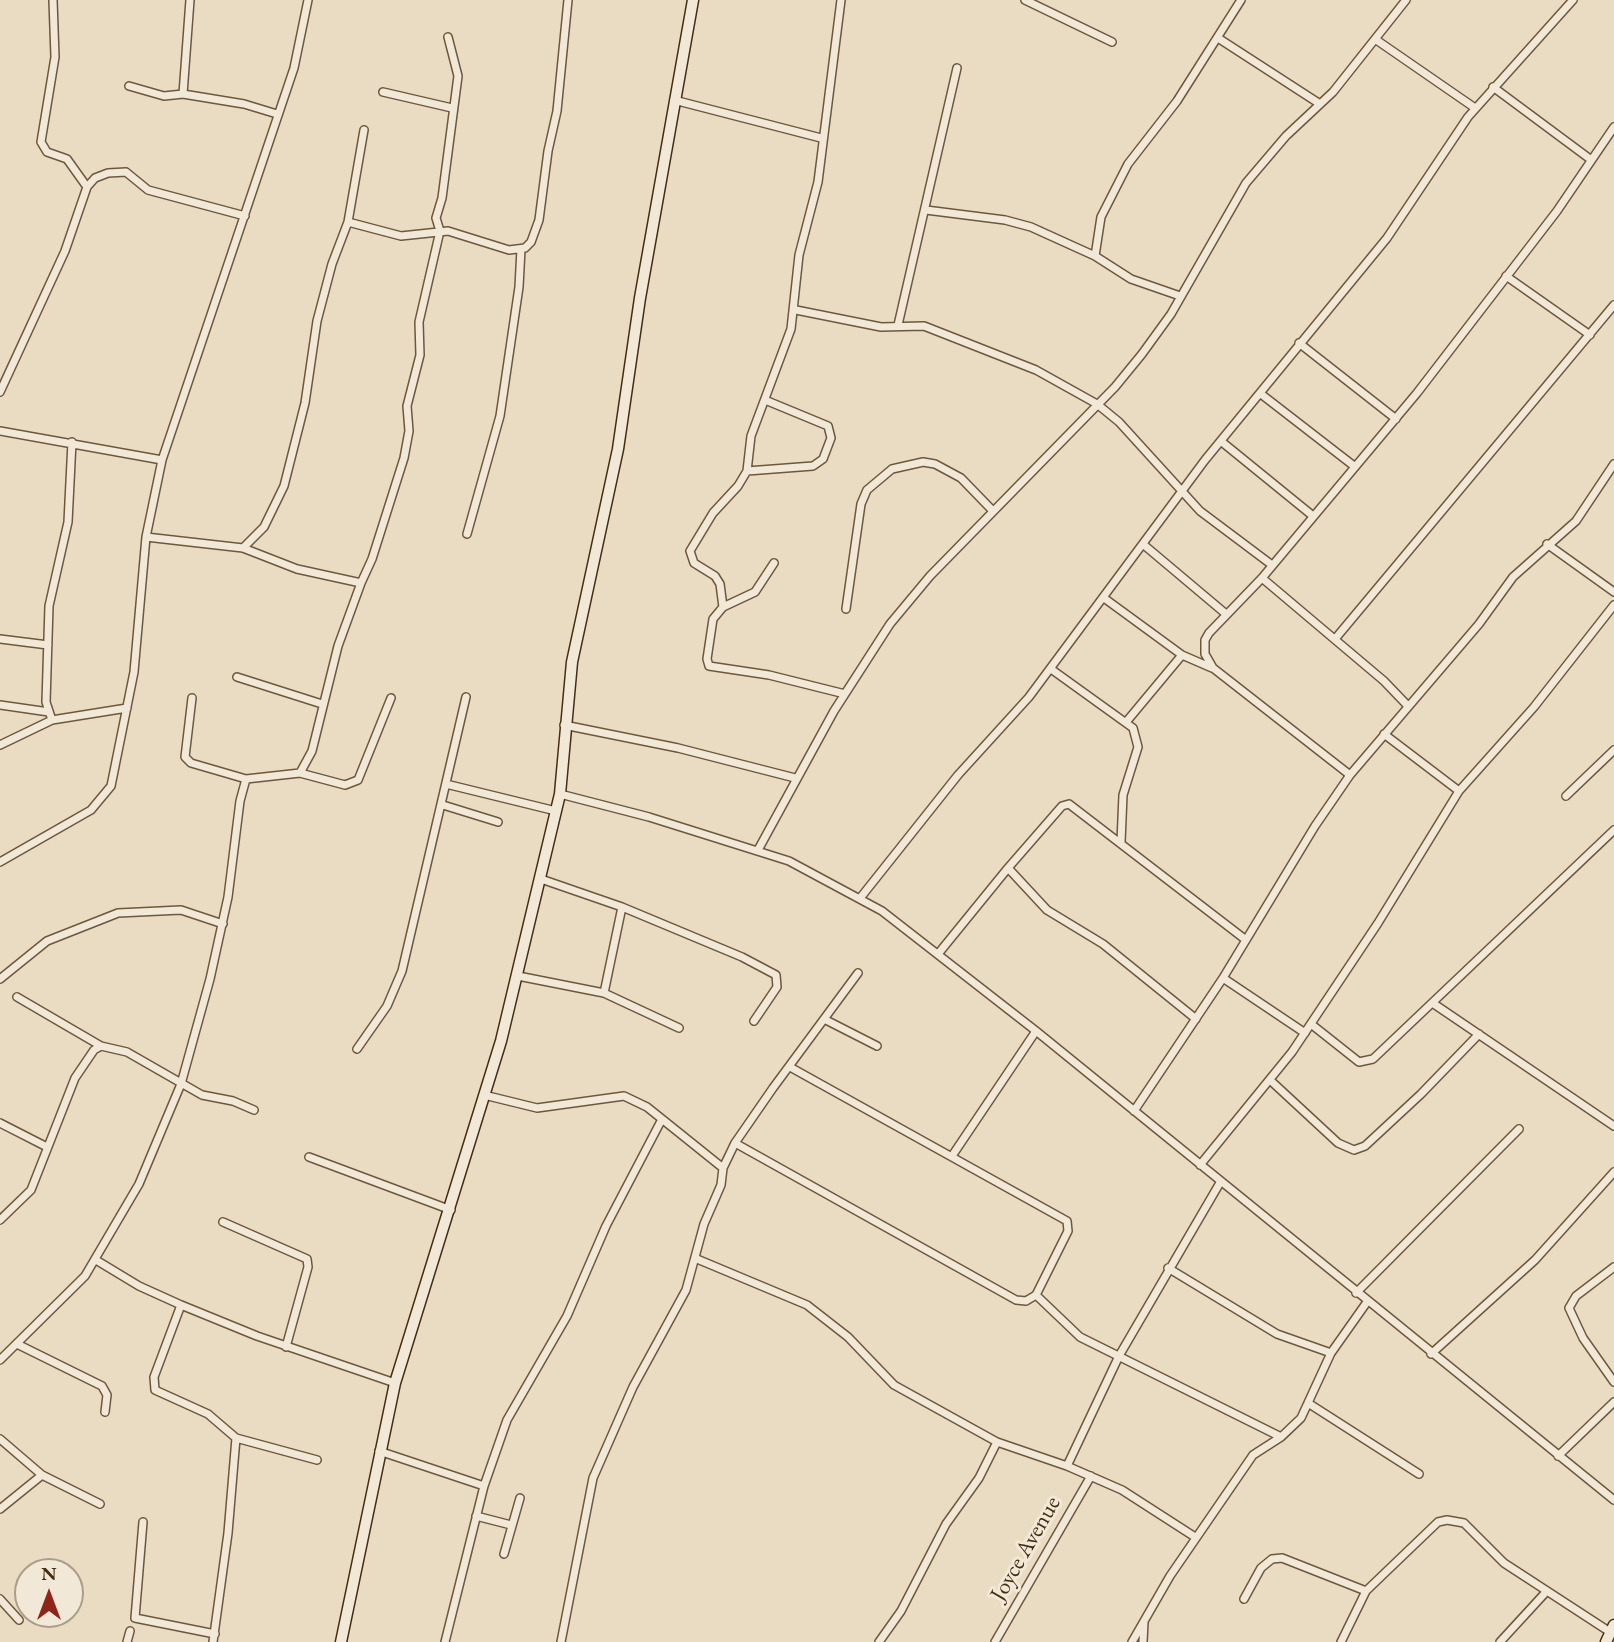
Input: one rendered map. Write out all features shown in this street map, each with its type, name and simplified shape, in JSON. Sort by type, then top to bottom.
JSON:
[{"type":"main road","points":[[341,1642],[395,1382],[451,1210],[518,976],[560,794],[564,725],[582,606],[619,441],[674,100],[693,0]]},
{"type":"street","points":[[54,0],[55,57],[41,142],[47,152],[67,159],[88,187]]},
{"type":"street","points":[[183,94],[190,0]]},
{"type":"street","points":[[0,862],[91,810],[104,797],[117,768],[134,671],[146,537],[162,460],[299,51],[308,0]]},
{"type":"street","points":[[348,222],[401,236],[440,231],[460,234],[499,248],[521,249],[531,242],[539,219],[548,151],[557,111],[568,0]]},
{"type":"street","points":[[723,607],[719,581],[694,563],[690,551],[713,513],[738,486],[747,471],[751,436],[796,310],[799,255],[817,182],[841,0]]},
{"type":"street","points":[[1025,0],[1112,41]]},
{"type":"street","points":[[1094,256],[1101,217],[1128,164],[1158,127],[1241,0]]},
{"type":"street","points":[[758,850],[795,778],[890,624],[992,510],[1097,404],[1142,354],[1180,296],[1246,183],[1273,150],[1320,104],[1406,0]]},
{"type":"street","points":[[861,897],[958,775],[1051,669],[1202,464],[1387,238],[1475,108],[1573,0]]},
{"type":"street","points":[[300,773],[312,751],[322,704],[404,458],[409,431],[407,406],[420,355],[419,322],[440,231],[436,218],[442,198],[458,75],[448,37]]},
{"type":"street","points":[[1218,38],[1320,104]]},
{"type":"street","points":[[1375,39],[1475,108]]},
{"type":"street","points":[[898,324],[957,68]]},
{"type":"street","points":[[129,86],[171,98],[183,94],[244,104],[277,114]]},
{"type":"street","points":[[1493,88],[1590,159]]},
{"type":"street","points":[[383,92],[452,108]]},
{"type":"street","points":[[674,100],[821,138]]},
{"type":"street","points":[[1213,668],[1205,654],[1205,640],[1226,614],[1262,578],[1396,419],[1557,211],[1614,127]]},
{"type":"street","points":[[243,548],[264,527],[284,486],[305,403],[317,321],[332,264],[348,222],[363,130]]},
{"type":"street","points":[[0,392],[65,251],[88,187],[101,174],[126,172],[148,190],[245,216]]},
{"type":"street","points":[[926,209],[1018,223],[1058,237],[1131,279],[1180,296]]},
{"type":"street","points":[[467,534],[500,416],[519,287],[521,249]]},
{"type":"street","points":[[1506,276],[1590,335]]},
{"type":"street","points":[[1335,639],[1480,461],[1614,305]]},
{"type":"street","points":[[796,310],[856,324],[881,327],[898,324],[924,326],[1036,370],[1097,404],[1136,438],[1182,493],[1272,565]]},
{"type":"street","points":[[1299,343],[1396,419]]},
{"type":"street","points":[[1261,394],[1354,466]]},
{"type":"street","points":[[747,471],[813,466],[823,459],[831,438],[828,426],[765,400]]},
{"type":"street","points":[[0,431],[162,460]]},
{"type":"street","points":[[51,716],[47,702],[50,599],[68,522],[72,442]]},
{"type":"street","points":[[1222,442],[1313,516]]},
{"type":"street","points":[[846,609],[861,504],[867,490],[884,475],[912,464],[935,464],[961,478],[992,510]]},
{"type":"street","points":[[1134,1111],[1223,978],[1350,775],[1407,705],[1479,624],[1513,577],[1576,521],[1614,464]]},
{"type":"street","points":[[146,537],[243,548],[297,569],[361,583]]},
{"type":"street","points":[[1547,544],[1614,592]]},
{"type":"street","points":[[1144,545],[1226,614]]},
{"type":"street","points":[[774,563],[755,592],[723,607],[713,619],[707,659],[709,666],[769,675],[845,694]]},
{"type":"street","points":[[1262,578],[1335,639],[1407,705]]},
{"type":"street","points":[[1104,598],[1182,655],[1213,668],[1350,775]]},
{"type":"street","points":[[1200,1165],[1305,1033],[1460,791],[1534,707],[1614,605]]},
{"type":"street","points":[[0,639],[48,645]]},
{"type":"street","points":[[1127,721],[1182,655]]},
{"type":"street","points":[[1051,669],[1127,721],[1133,728],[1138,747],[1122,795],[1121,842]]},
{"type":"street","points":[[237,677],[322,704]]},
{"type":"street","points":[[357,1049],[387,1006],[402,971],[416,903],[443,805],[466,697]]},
{"type":"street","points":[[192,698],[186,757],[191,763],[246,779],[300,773],[345,785],[358,780],[391,698]]},
{"type":"street","points":[[0,705],[51,716],[127,708]]},
{"type":"street","points":[[0,746],[51,716]]},
{"type":"street","points":[[564,725],[678,748],[795,778]]},
{"type":"street","points":[[1384,734],[1460,791]]},
{"type":"street","points":[[1566,796],[1614,750]]},
{"type":"street","points":[[0,1360],[78,1285],[96,1260],[139,1184],[181,1084],[223,924],[234,860],[240,801],[246,779]]},
{"type":"street","points":[[446,784],[556,811]]},
{"type":"street","points":[[560,794],[758,850],[815,873],[861,897],[1036,1031],[1614,1500]]},
{"type":"street","points":[[938,954],[1062,806],[1069,804],[1245,940]]},
{"type":"street","points":[[443,805],[498,822]]},
{"type":"street","points":[[1311,1024],[1354,1059],[1368,1062],[1434,1004],[1467,968],[1614,830]]},
{"type":"street","points":[[1008,869],[1047,910],[1104,944],[1196,1019]]},
{"type":"street","points":[[541,879],[622,907],[742,957],[776,975],[777,987],[754,1021]]},
{"type":"street","points":[[604,993],[622,907]]},
{"type":"street","points":[[0,979],[47,941],[118,913],[181,910],[223,924]]},
{"type":"street","points":[[561,1642],[593,1478],[633,1387],[682,1299],[697,1259],[701,1233],[721,1185],[723,1167],[736,1143],[858,973]]},
{"type":"street","points":[[518,976],[604,993],[679,1028]]},
{"type":"street","points":[[1223,978],[1305,1033]]},
{"type":"street","points":[[17,997],[101,1046],[127,1052],[202,1095],[233,1101],[254,1110]]},
{"type":"street","points":[[1434,1004],[1614,1126]]},
{"type":"street","points":[[824,1019],[877,1046]]},
{"type":"street","points":[[952,1156],[1036,1031]]},
{"type":"street","points":[[1270,1080],[1338,1143],[1354,1150],[1365,1146],[1479,1034]]},
{"type":"street","points":[[0,1220],[31,1190],[80,1067],[101,1046]]},
{"type":"street","points":[[736,1143],[1016,1300],[1026,1301],[1036,1295],[1068,1231],[1067,1221],[790,1067]]},
{"type":"street","points":[[484,1095],[537,1108],[624,1096],[647,1108],[723,1167]]},
{"type":"street","points":[[445,1642],[484,1486],[507,1420],[567,1316],[609,1219],[661,1121]]},
{"type":"street","points":[[0,1123],[47,1147]]},
{"type":"street","points":[[1356,1293],[1519,1129]]},
{"type":"street","points":[[309,1157],[451,1210]]},
{"type":"street","points":[[1431,1354],[1535,1260],[1614,1172]]},
{"type":"street","points":[[1067,1466],[1119,1356],[1221,1181]]},
{"type":"street","points":[[223,1222],[307,1259],[308,1267],[286,1347]]},
{"type":"street","points":[[697,1259],[807,1305],[848,1337],[894,1385],[997,1441],[1067,1466],[1122,1490],[1195,1537]]},
{"type":"street","points":[[96,1260],[139,1286],[181,1306],[286,1347],[395,1382]]},
{"type":"street","points":[[1614,1267],[1576,1296],[1569,1308],[1583,1338],[1614,1382]]},
{"type":"street","points":[[1168,1268],[1277,1334],[1331,1353]]},
{"type":"street","points":[[1036,1295],[1071,1331],[1281,1437]]},
{"type":"street","points":[[1132,1642],[1195,1537],[1253,1455],[1297,1423],[1331,1353],[1367,1302]]},
{"type":"street","points":[[181,1306],[154,1377],[155,1390],[208,1414],[236,1438],[317,1460]]},
{"type":"street","points":[[17,1344],[102,1386],[107,1395],[104,1412]]},
{"type":"street","points":[[1558,1456],[1614,1402]]},
{"type":"street","points":[[1308,1403],[1419,1474]]},
{"type":"street","points":[[143,1522],[135,1618],[214,1638],[228,1533],[236,1438]]},
{"type":"street","points":[[0,1439],[42,1475],[100,1504]]},
{"type":"street","points":[[879,1642],[901,1611],[946,1524],[979,1478],[997,1441]]},
{"type":"street","points":[[379,1451],[484,1486]]},
{"type":"street","points":[[0,1509],[42,1475]]},
{"type":"street","name":"Joyce Avenue","points":[[995,1642],[1091,1476]]},
{"type":"street","points":[[504,1554],[520,1498]]},
{"type":"street","points":[[476,1516],[511,1525]]},
{"type":"street","points":[[1341,1642],[1366,1591],[1438,1522],[1447,1520],[1464,1524],[1504,1563],[1610,1633]]},
{"type":"street","points":[[1244,1599],[1261,1569],[1272,1559],[1282,1558],[1366,1591]]},
{"type":"street","points":[[1500,1642],[1546,1592]]},
{"type":"street","points":[[0,1599],[14,1614]]},
{"type":"street","points":[[1143,1642],[1144,1622]]},
{"type":"street","points":[[127,1642],[130,1631]]}]
